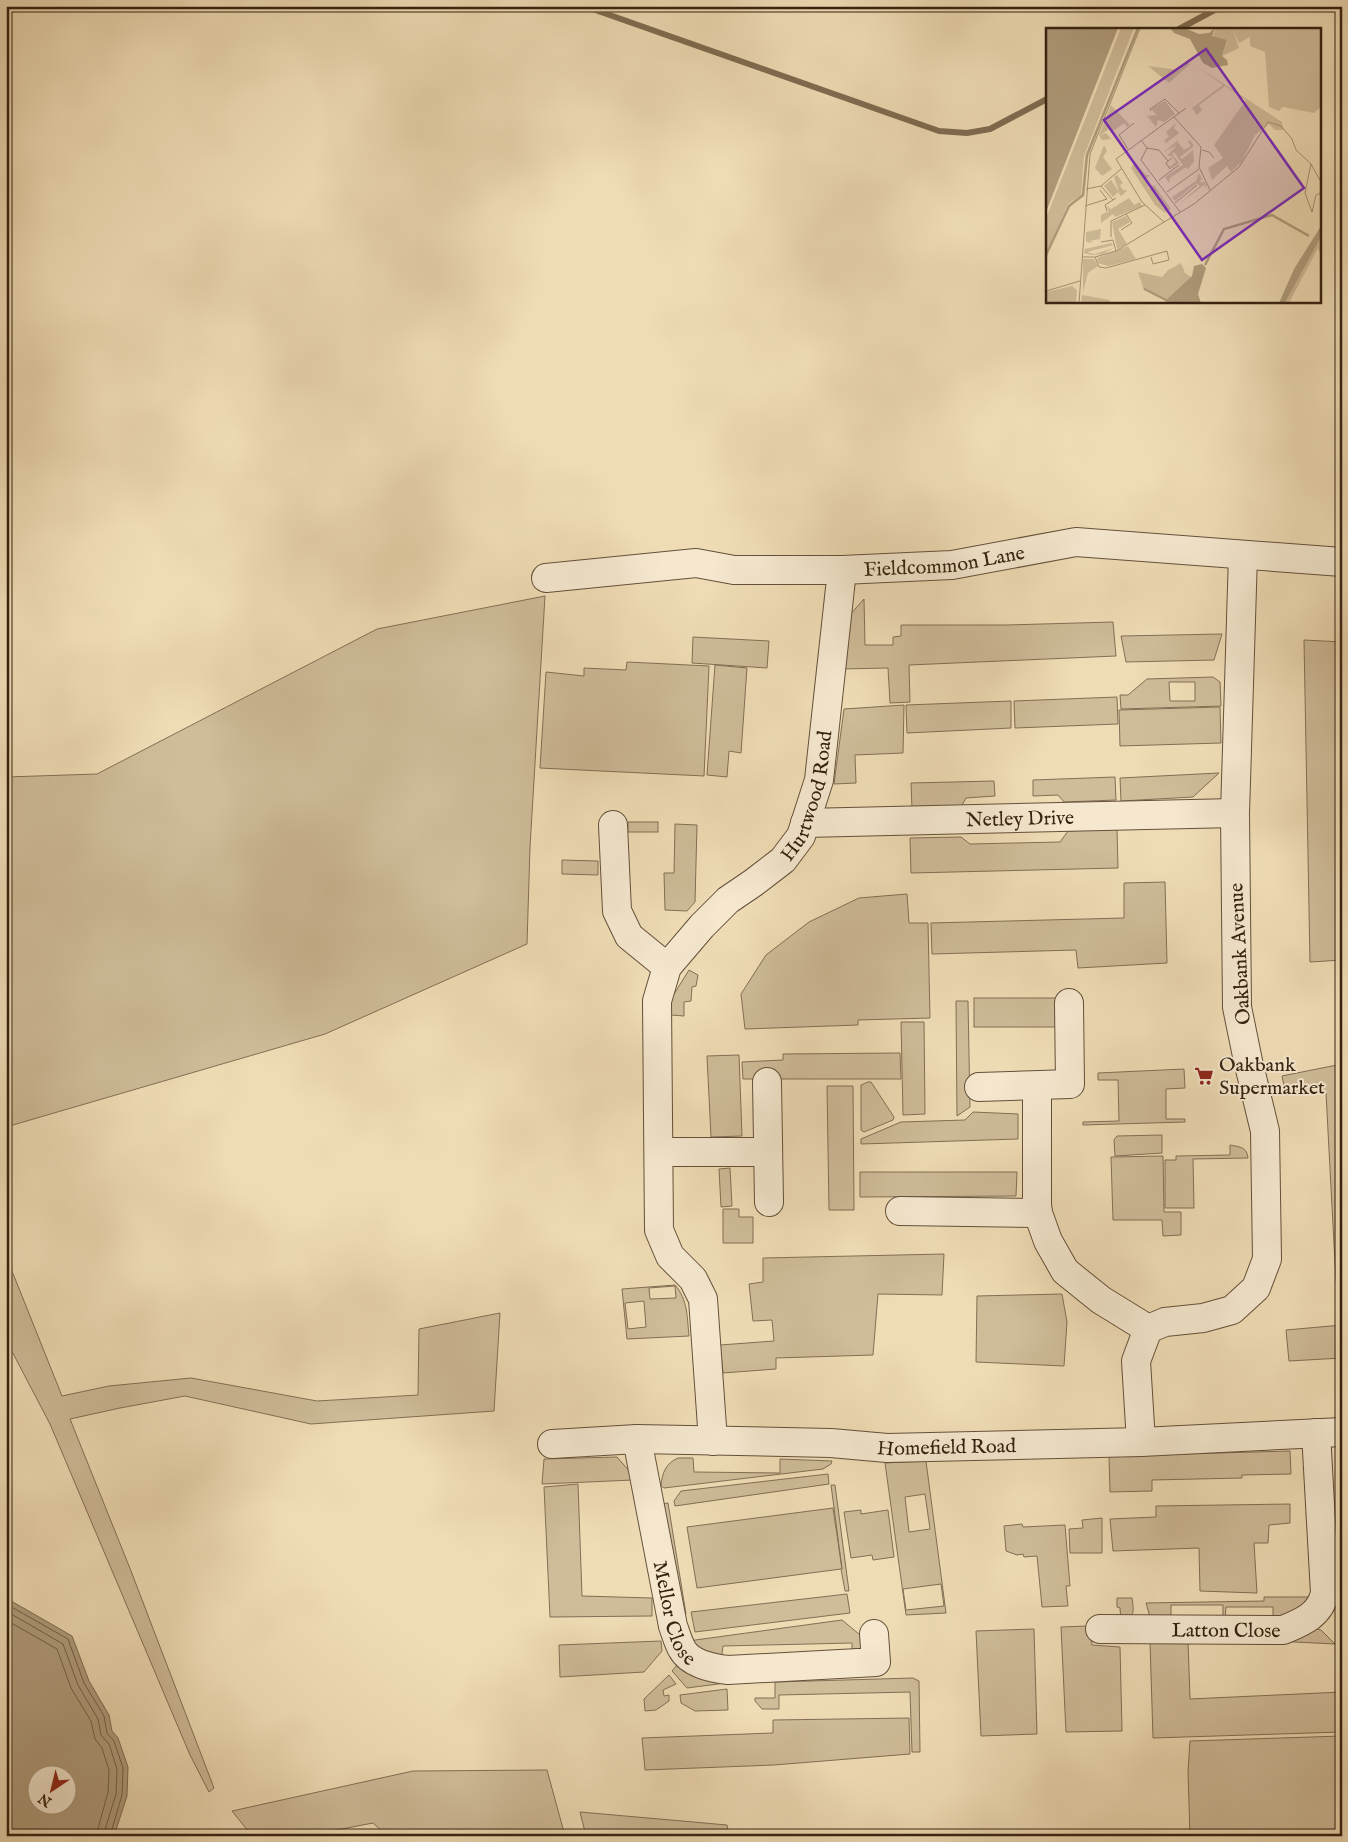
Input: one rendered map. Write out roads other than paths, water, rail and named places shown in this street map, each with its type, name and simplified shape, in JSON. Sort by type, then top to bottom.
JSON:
[{"type":"street","name":"Fieldcommon Lane","points":[[546,578],[696,563],[734,570],[842,570],[952,565],[1076,542],[1342,562]]},
{"type":"street","name":"Oakbank Avenue","points":[[1148,1329],[1165,1322],[1203,1318],[1232,1310],[1256,1288],[1267,1259],[1265,1131],[1237,1007],[1235,813],[1243,555]]},
{"type":"street","name":"Hurtwood Road","points":[[713,1441],[704,1299],[693,1279],[670,1256],[659,1230],[657,1001],[667,967],[702,926],[728,900],[783,860],[801,836],[819,780],[842,570]]},
{"type":"street","name":"Netley Drive","points":[[806,823],[1235,813]]},
{"type":"street","points":[[613,825],[617,912],[629,936],[667,967]]},
{"type":"street","points":[[979,1087],[1070,1084],[1069,1004]]},
{"type":"street","points":[[767,1082],[769,1202]]},
{"type":"street","points":[[1037,1086],[1038,1213],[1048,1241],[1065,1271],[1101,1300],[1148,1329],[1136,1361],[1141,1442]]},
{"type":"street","points":[[659,1152],[768,1152]]},
{"type":"street","points":[[900,1211],[1038,1213]]},
{"type":"street","name":"Homefield Road","points":[[552,1444],[637,1439],[831,1443],[887,1448],[1141,1442],[1329,1432]]},
{"type":"street","name":"Latton Close","points":[[1100,1629],[1283,1630],[1301,1623],[1319,1610],[1325,1593],[1329,1432]]},
{"type":"street","name":"Mellor Close","points":[[637,1439],[673,1626],[682,1651],[697,1662],[714,1668],[728,1670],[876,1662],[874,1634]]},
{"type":"water","points":[[6,1598],[72,1636],[89,1681],[109,1715],[112,1731],[118,1738],[128,1767],[127,1796],[114,1836],[6,1836]]},
{"type":"waterway","points":[[584,6],[939,131],[967,133],[990,129],[1046,100]]},
{"type":"waterway","points":[[1181,28],[1222,6]]},
{"type":"place","name":"Oakbank Supermarket","points":[[1204,1076]]}]
